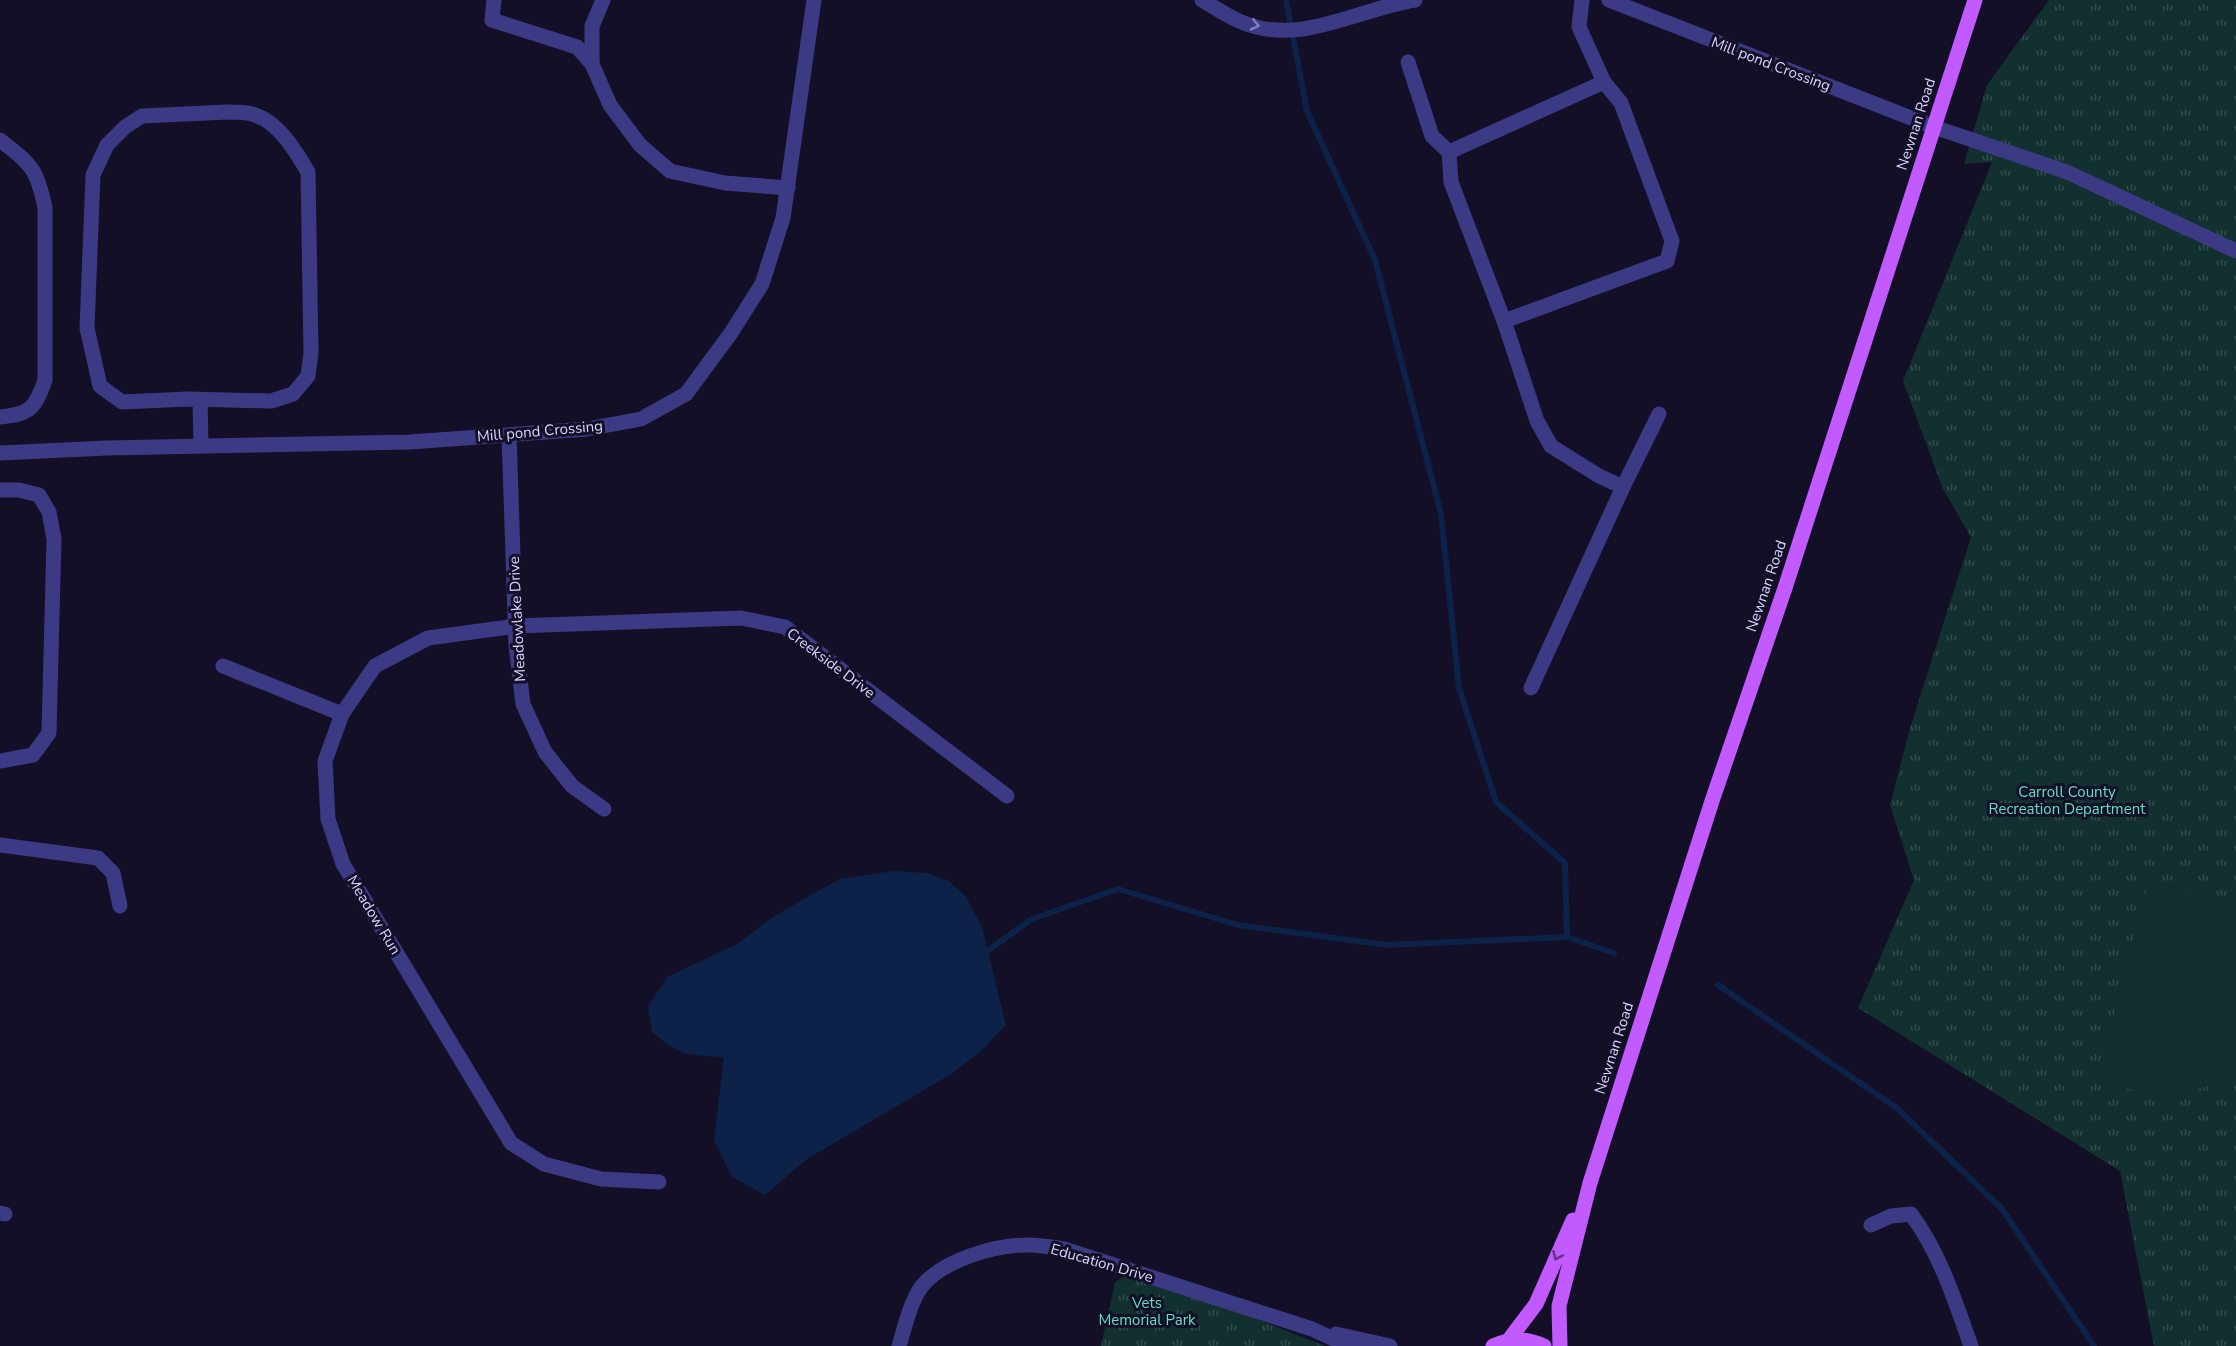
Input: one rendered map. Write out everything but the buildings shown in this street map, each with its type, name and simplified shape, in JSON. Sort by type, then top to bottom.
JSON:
[{"type":"main road","name":"Newnan Road","points":[[1560,1346],[1559,1306],[1590,1183],[1712,801],[1785,588],[1975,0]]},
{"type":"main road","name":"Newnan Road","points":[[1508,1341],[1536,1304],[1590,1183]]},
{"type":"main road","points":[[1493,1346],[1508,1341],[1522,1340],[1544,1346]]},
{"type":"street","points":[[494,0],[492,20],[576,46],[592,64],[610,105],[640,145],[670,171],[725,183],[788,188]]},
{"type":"street","points":[[592,64],[592,26],[603,0]]},
{"type":"street","name":"Mill pond Crossing","points":[[0,453],[410,442],[587,429],[641,419],[686,394],[731,333],[762,284],[783,218],[814,0]]},
{"type":"street","points":[[1202,0],[1240,22],[1279,30],[1315,28],[1415,0]]},
{"type":"street","points":[[1504,321],[1667,261],[1672,241],[1621,103],[1604,82],[1579,27],[1582,0]]},
{"type":"street","name":"Mill pond Crossing","points":[[1609,0],[1934,127],[2067,172],[2236,251]]},
{"type":"street","points":[[1408,62],[1432,136],[1449,152],[1451,182],[1504,321],[1537,421],[1551,446],[1599,476],[1623,487]]},
{"type":"street","points":[[1449,152],[1604,82]]},
{"type":"street","points":[[228,112],[252,114],[271,123],[294,149],[308,172],[311,353],[308,376],[293,394],[270,401],[200,400],[122,402],[99,386],[87,328],[93,176],[107,146],[125,127],[142,116],[228,112]]},
{"type":"street","points":[[0,140],[26,160],[40,180],[45,208],[45,380],[38,401],[22,415],[0,417]]},
{"type":"street","points":[[200,400],[201,446]]},
{"type":"street","points":[[1531,688],[1659,414]]},
{"type":"street","name":"Meadowlake Drive","points":[[509,435],[516,627],[523,704],[545,752],[573,786],[604,809]]},
{"type":"street","points":[[0,490],[20,490],[39,495],[49,512],[54,539],[49,733],[33,755],[0,761]]},
{"type":"street","name":"Creekside Drive","points":[[516,627],[741,618],[784,627],[1007,796]]},
{"type":"street","name":"Meadow Run","points":[[516,627],[428,638],[375,666],[342,714],[325,761],[328,819],[344,864],[511,1143],[544,1164],[601,1179],[659,1182]]},
{"type":"street","points":[[223,666],[342,714]]},
{"type":"street","points":[[0,845],[98,858],[114,873],[120,906]]},
{"type":"street","points":[[1871,1225],[1892,1216],[1911,1214],[1926,1234],[1955,1301],[1971,1346]]},
{"type":"street","name":"Education Drive","points":[[899,1346],[914,1300],[922,1286],[934,1275],[952,1264],[995,1248],[1026,1245],[1064,1249],[1312,1329],[1390,1346]]},
{"type":"street","name":"Education Drive","points":[[1312,1329],[1348,1346]]},
{"type":"green space","name":"Carroll County Recreation Department","points":[[2049,0],[2236,0],[2236,1346],[2154,1346],[2120,1171],[1858,1008],[1914,880],[1890,805],[1910,728],[1971,537],[1943,489],[1903,381],[1992,162],[1964,164],[1987,85]]},
{"type":"green space","points":[[2149,882],[2236,902],[2236,1077],[2194,1090],[2150,1093],[2119,1086],[2098,1073]]},
{"type":"green space","name":"Vets Memorial Park","points":[[1133,1271],[1325,1346],[1101,1346],[1115,1282]]},
{"type":"water","points":[[893,871],[927,873],[949,881],[966,897],[982,927],[1006,1025],[981,1051],[953,1073],[807,1159],[765,1195],[732,1177],[714,1140],[724,1057],[693,1055],[671,1046],[652,1032],[648,1006],[667,977],[739,943],[771,918],[840,879]]},
{"type":"waterway","points":[[1286,0],[1307,111],[1375,260],[1441,514],[1459,688],[1496,802],[1565,863],[1567,937]]},
{"type":"waterway","points":[[987,951],[1032,919],[1118,889],[1238,925],[1386,945],[1567,937],[1614,953]]},
{"type":"waterway","points":[[1718,985],[1898,1109],[2002,1209],[2094,1346]]}]
